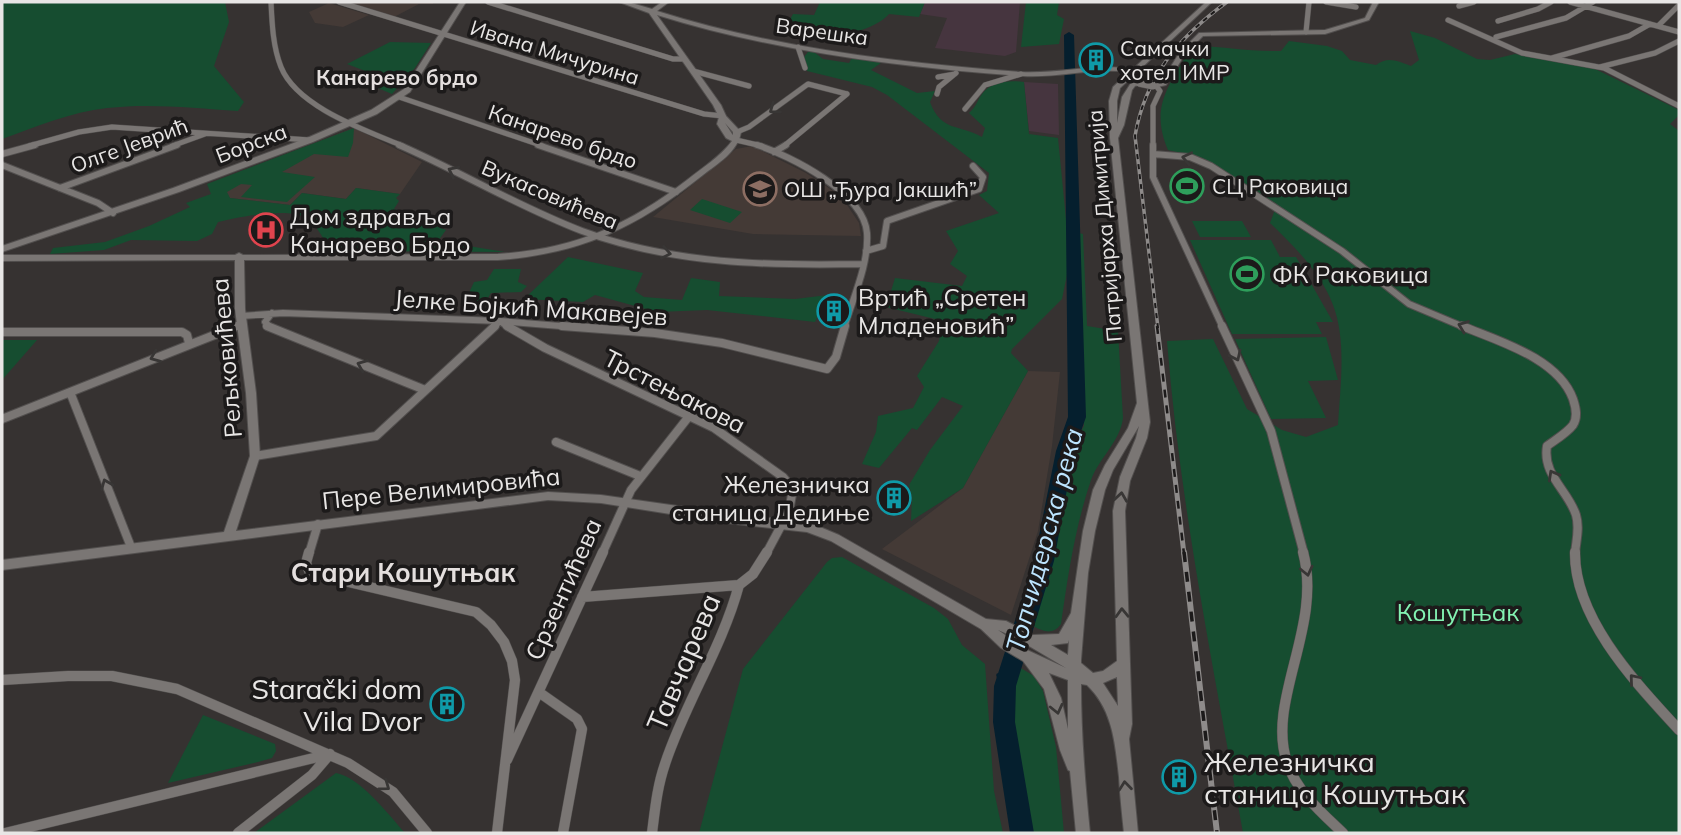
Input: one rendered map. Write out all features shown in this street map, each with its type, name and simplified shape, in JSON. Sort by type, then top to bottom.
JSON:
[{"type":"main road","name":"Борска","points":[[2,249],[113,213],[353,122],[407,90],[463,2]]},
{"type":"main road","name":"Варешка","points":[[622,2],[728,33],[799,47],[1021,74],[1059,74],[1117,68],[1135,71]]},
{"type":"main road","points":[[666,2],[652,12],[658,24],[723,117],[721,124],[729,136],[736,136]]},
{"type":"main road","name":"Патријарха Димитрија","points":[[1122,739],[1125,724],[1119,511],[1127,471],[1146,426],[1112,110],[1116,90],[1209,2]]},
{"type":"main road","points":[[1114,138],[1120,130],[1132,85],[1164,84],[1182,53],[1198,36],[1334,31],[1365,20],[1371,15],[1376,2]]},
{"type":"main road","points":[[658,24],[672,18]]},
{"type":"main road","points":[[2,258],[518,256],[557,250],[599,237],[635,220],[676,192],[726,152],[736,136]]},
{"type":"main road","name":"Рељковићева","points":[[229,535],[255,456],[253,416],[241,320],[239,256]]},
{"type":"main road","name":"Патријарха Димитрија","points":[[1076,771],[1075,671],[1086,548],[1101,481],[1134,430],[1142,402]]},
{"type":"main road","name":"Пере Велимировића","points":[[2,565],[540,497],[575,496],[808,527],[826,534],[1026,647],[1091,679]]},
{"type":"main road","points":[[1079,611],[1063,639],[1026,647],[1053,690],[1067,750],[1076,771],[1083,833]]},
{"type":"main road","points":[[1124,662],[1106,677],[1091,679],[1115,711],[1122,739],[1131,833]]},
{"type":"street","name":"Вукасовићева","points":[[271,2],[278,58],[289,82],[302,93],[353,122],[521,204],[625,245],[718,261],[803,266],[862,264]]},
{"type":"street","name":"Ивана Мичурина","points":[[339,2],[705,114],[723,117]]},
{"type":"street","points":[[488,2],[673,59],[684,59]]},
{"type":"street","points":[[1306,32],[1309,2]]},
{"type":"street","points":[[1326,2],[1356,7]]},
{"type":"street","points":[[1459,6],[1474,2]]},
{"type":"street","points":[[1498,21],[1538,9],[1551,2]]},
{"type":"street","points":[[1570,2],[1679,32]]},
{"type":"street","points":[[1496,37],[1566,18],[1593,2]]},
{"type":"street","points":[[1658,26],[1679,5]]},
{"type":"street","points":[[1451,21],[1513,50],[1550,60],[1597,66],[1678,103]]},
{"type":"street","points":[[1550,60],[1629,36],[1650,23]]},
{"type":"street","points":[[1597,66],[1648,55],[1679,41]]},
{"type":"street","points":[[799,47],[805,68]]},
{"type":"street","points":[[937,94],[939,87],[962,67]]},
{"type":"street","points":[[693,71],[749,86]]},
{"type":"street","points":[[938,77],[956,73]]},
{"type":"street","name":"Варешка","points":[[965,109],[985,85],[1021,74]]},
{"type":"street","points":[[736,136],[807,85],[819,85],[847,94],[830,105],[789,144],[774,152]]},
{"type":"street","points":[[1155,86],[1160,91],[1153,106],[1152,167],[1155,182],[1271,431],[1309,573],[1308,610],[1281,718],[1283,755],[1288,771],[1303,794],[1343,833]]},
{"type":"street","name":"Канарево брдо","points":[[399,97],[676,192]]},
{"type":"street","points":[[2,154],[107,127],[310,140]]},
{"type":"street","name":"Олге Јеврић","points":[[60,188],[208,133]]},
{"type":"street","points":[[736,136],[774,152],[823,178],[852,201],[863,216],[866,226],[866,251],[862,264]]},
{"type":"street","points":[[1153,154],[1189,157],[1211,166],[1342,251],[1401,299],[1519,350],[1562,380],[1575,402],[1576,417],[1573,425],[1547,446],[1545,458],[1577,518],[1579,537],[1575,563],[1590,614],[1601,635],[1626,669],[1679,730]]},
{"type":"street","points":[[2,166],[97,203],[113,213]]},
{"type":"street","points":[[866,251],[883,246],[887,221],[979,189],[983,177],[972,166]]},
{"type":"street","name":"Јелке Бојкић Макавејев","points":[[2,419],[241,320],[272,313],[500,321],[695,338],[829,369],[836,357],[862,264]]},
{"type":"street","points":[[272,313],[265,322],[267,326],[425,390]]},
{"type":"street","points":[[255,456],[372,438],[500,321]]},
{"type":"street","name":"Трстењакова","points":[[500,321],[519,335],[690,415],[733,440],[790,483],[794,492],[783,523]]},
{"type":"street","points":[[2,332],[182,332],[187,335],[189,343]]},
{"type":"street","points":[[70,392],[131,547]]},
{"type":"street","name":"Срзентићева","points":[[504,766],[540,693],[624,502],[640,476],[690,415]]},
{"type":"street","points":[[556,442],[640,476]]},
{"type":"street","name":"Тавчарева","points":[[652,833],[657,794],[665,763],[731,614],[738,585],[762,564],[783,523]]},
{"type":"street","points":[[318,524],[306,563],[310,573],[464,608],[485,617],[509,653],[515,670],[497,833]]},
{"type":"street","points":[[582,597],[738,585]]},
{"type":"street","points":[[2,680],[103,676],[147,680],[177,689],[330,754],[386,786],[427,833]]},
{"type":"street","name":"Срзентићева","points":[[540,693],[577,719],[582,729],[563,833]]},
{"type":"street","points":[[5,833],[330,754]]},
{"type":"street","points":[[238,833],[312,775],[330,754]]},
{"type":"shaded area","points":[[339,2],[434,2],[419,4],[392,18]]},
{"type":"shaded area","points":[[925,2],[1020,2],[1016,52],[1005,56],[935,48],[947,18],[920,14]]},
{"type":"shaded area","points":[[329,3],[369,15],[343,27],[315,23],[309,12]]},
{"type":"shaded area","points":[[1024,82],[1058,84],[1059,135],[1029,131]]},
{"type":"shaded area","points":[[354,128],[422,162],[400,194],[356,188],[346,199],[302,193],[290,205],[230,198],[211,183]]},
{"type":"shaded area","name":"ОШ „Ђура Јакшић”","points":[[752,146],[806,173],[841,196],[859,223],[861,236],[753,234],[653,217],[736,149]]},
{"type":"shaded area","points":[[1028,371],[1060,372],[1052,446],[1038,531],[1011,615],[882,549],[963,488]]},
{"type":"green space","points":[[2,2],[225,2],[229,22],[214,66],[244,102],[238,111],[156,106],[94,110],[53,120],[2,139]]},
{"type":"green space","points":[[820,2],[925,2],[919,17],[889,14],[869,27],[838,35],[808,35],[796,32],[787,25],[793,14],[814,15]]},
{"type":"green space","points":[[1026,2],[1059,2],[1057,15],[1064,19],[1059,44],[1021,47]]},
{"type":"green space","name":"Кошутњак","points":[[1410,31],[1435,38],[1477,59],[1490,60],[1515,54],[1593,68],[1679,110],[1679,115],[1670,124],[1679,131],[1679,833],[1243,833],[1189,526],[1167,341],[1213,339],[1247,409],[1282,430],[1306,437],[1338,425],[1340,334],[1328,293],[1314,271],[1270,223],[1277,204],[1203,158],[1168,150],[1163,134],[1161,108],[1170,84],[1192,46],[1281,51],[1289,41],[1327,46],[1342,51],[1350,60],[1376,65],[1393,60],[1411,66],[1419,60]]},
{"type":"green space","points":[[390,42],[431,43],[415,68],[392,94],[373,86],[373,74],[347,64]]},
{"type":"green space","points":[[808,52],[814,52],[823,59],[849,63],[853,56],[885,60],[871,70],[917,93],[935,91],[930,102],[934,112],[945,123],[982,137],[985,128],[969,113],[982,94],[996,84],[1007,81],[1024,82],[1029,134],[1058,138],[1070,260],[1062,299],[1012,349],[1011,353],[1028,371],[963,488],[911,521],[912,497],[909,485],[930,450],[963,406],[942,397],[917,430],[912,428],[879,468],[862,464],[876,432],[878,416],[913,408],[924,387],[917,376],[939,341],[943,321],[886,307],[895,278],[962,286],[967,276],[950,264],[958,251],[946,231],[999,213],[979,195],[987,191],[989,173],[887,95],[872,87],[807,71],[804,57]]},
{"type":"green space","points":[[354,128],[348,157],[314,154],[282,172],[315,177],[287,202],[241,197],[252,185],[241,184],[227,192],[230,198],[290,205],[302,193],[346,199],[356,188],[400,194],[396,198],[399,201],[394,209],[446,230],[438,241],[505,252],[343,251],[353,240],[345,247],[329,247],[308,219],[300,215],[277,213],[218,222],[212,234],[197,241],[131,240],[104,250],[50,254],[53,248],[105,242],[149,226],[190,207],[186,203],[211,194],[207,184]]},
{"type":"green space","points":[[702,199],[742,212],[730,223],[690,210]]},
{"type":"green space","points":[[1192,221],[1242,221],[1251,237],[1200,237]]},
{"type":"green space","points":[[1079,233],[1083,234],[1087,326],[1118,331],[1123,418],[1118,435],[1095,472],[1085,498],[1061,624],[1055,630],[1048,631],[1033,626],[1057,542],[1072,449],[1084,426]]},
{"type":"green space","name":"ФК Раковица","points":[[1190,240],[1271,240],[1280,257],[1296,257],[1333,322],[1316,322],[1322,334],[1232,334]]},
{"type":"green space","points":[[568,257],[643,273],[635,291],[644,297],[682,300],[691,278],[720,282],[719,296],[795,299],[828,295],[815,322],[707,310],[657,312],[595,295],[583,302],[524,299]]},
{"type":"green space","points":[[494,269],[521,269],[518,282],[527,286],[521,292],[491,293],[483,306],[473,303],[468,295],[474,282],[487,280]]},
{"type":"green space","points":[[1326,337],[1338,380],[1308,381],[1326,418],[1271,419],[1235,339]]},
{"type":"green space","points":[[2,340],[37,340],[2,380]]},
{"type":"green space","points":[[842,557],[934,608],[948,619],[962,645],[985,664],[994,791],[1003,833],[699,833],[743,669],[827,562],[832,558]]},
{"type":"green space","points":[[1019,667],[1034,676],[1043,691],[1056,747],[1064,833],[1031,833],[1010,710]]},
{"type":"green space","points":[[203,715],[275,744],[276,751],[272,758],[168,783]]},
{"type":"green space","points":[[336,773],[364,789],[405,833],[254,833]]},
{"type":"waterway","name":"Топчидерска река","points":[[1022,833],[1004,722],[1005,686],[1044,561],[1065,451],[1077,417],[1069,35]]},
{"type":"waterway","name":"Топчидерска река","points":[[998,675],[1004,699]]},
{"type":"railway","points":[[1158,328],[1135,136],[1147,95],[1167,60],[1194,29],[1227,2]]},
{"type":"railway","points":[[1157,326],[1184,554]]},
{"type":"railway","points":[[1184,552],[1217,833]]},
{"type":"place","name":"Самачки хотел ИМР","points":[[1096,60]]},
{"type":"place","name":"СЦ Раковица","points":[[1187,186]]},
{"type":"place","name":"ОШ „Ђура Јакшић”","points":[[760,189]]},
{"type":"place","name":"Дом здравља Канарево Брдо","points":[[266,230]]},
{"type":"place","name":"ФК Раковица","points":[[1247,274]]},
{"type":"place","name":"Вртић „Сретен Младеновић”","points":[[834,311]]},
{"type":"place","name":"Железничка станица Дедиње","points":[[894,498]]},
{"type":"place","name":"Starački dom Vila Dvor","points":[[447,704]]},
{"type":"place","name":"Железничка станица Кошутњак","points":[[1179,777]]},
{"type":"district","name":"Канарево брдо","points":[[397,77]]},
{"type":"district","name":"Стари Кошутњак","points":[[403,572]]}]
